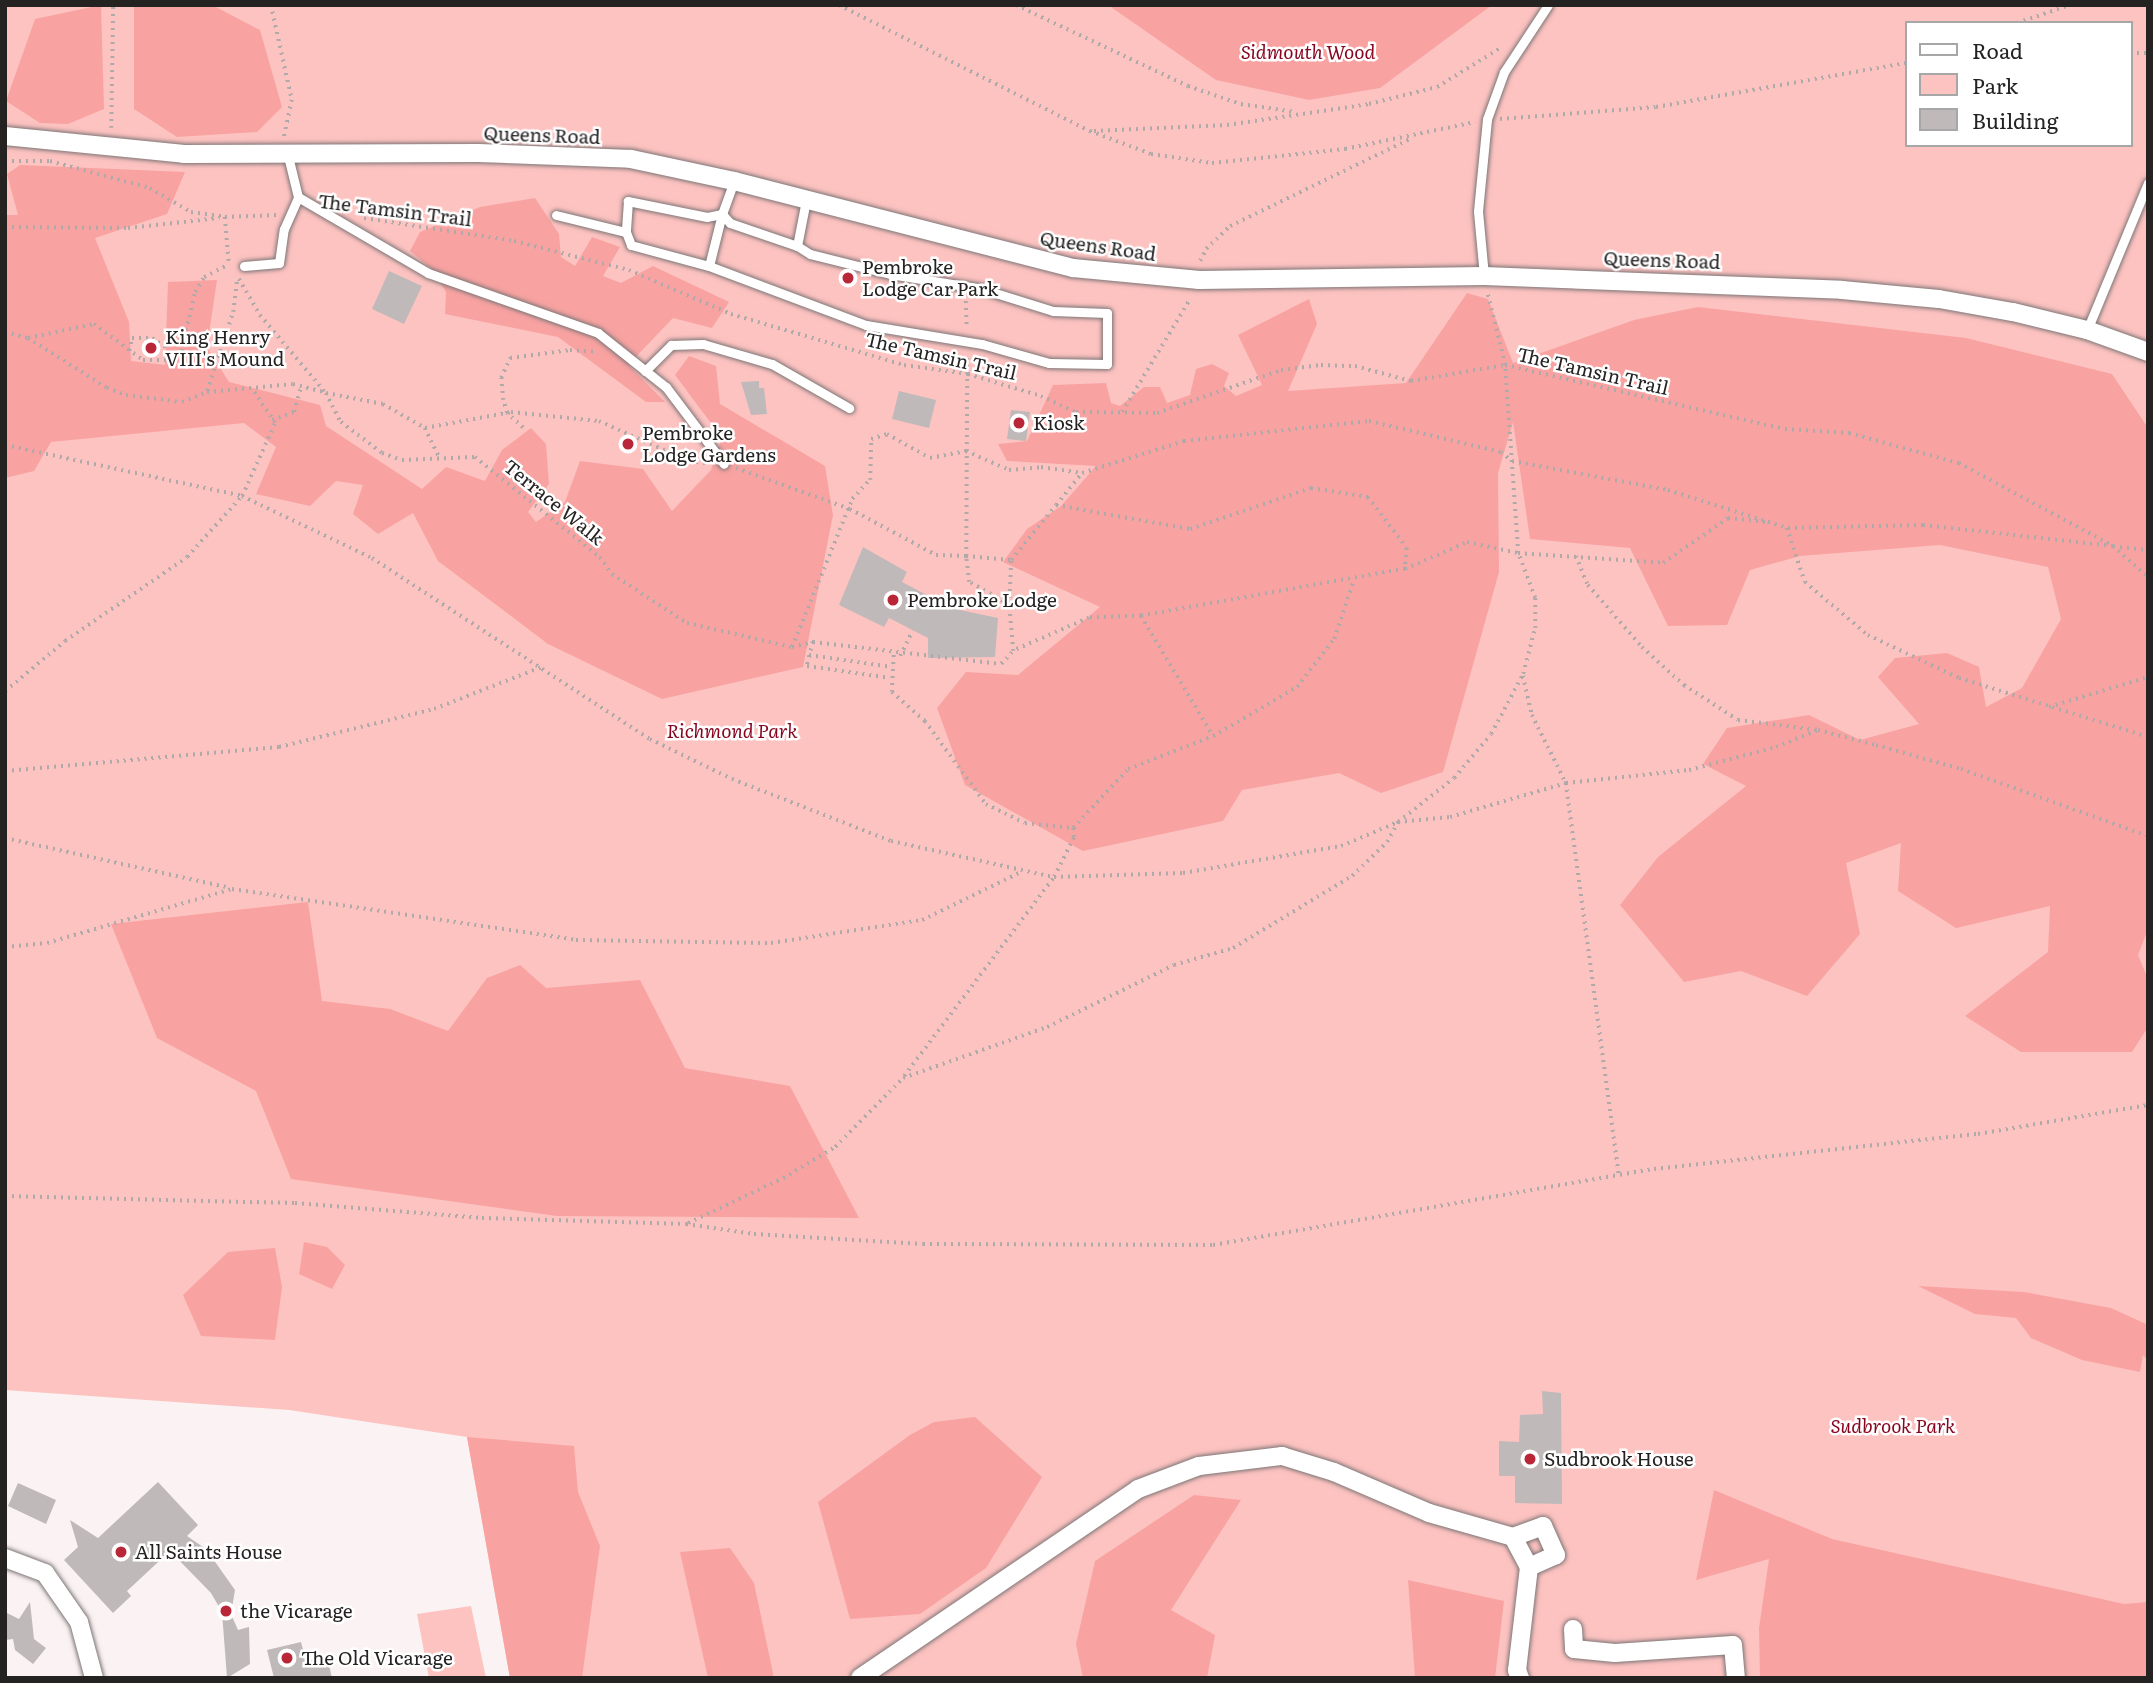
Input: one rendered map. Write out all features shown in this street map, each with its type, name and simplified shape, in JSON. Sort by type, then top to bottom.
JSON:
[{"type":"street","name":"Queens Road","points":[[5,136],[109,147],[288,156],[578,156],[631,159],[734,180],[1073,268],[1199,280],[1484,276],[1842,290],[1939,299],[2087,330],[2148,352]]},
{"type":"street","points":[[860,1678],[1138,1489],[1199,1465],[1282,1456],[1334,1472],[1429,1513],[1513,1537],[1543,1526],[1556,1555],[1529,1567]]},
{"type":"street","points":[[1513,1537],[1529,1567],[1517,1670],[1520,1678]]},
{"type":"street","points":[[5,1558],[45,1573],[79,1622],[94,1678]]},
{"type":"street","points":[[1573,1629],[1574,1649],[1615,1653],[1733,1645],[1736,1678]]},
{"type":"lane","points":[[1484,276],[1478,211],[1486,120],[1504,72],[1527,31],[1548,5]]},
{"type":"lane","points":[[244,266],[278,263],[298,198],[288,156]]},
{"type":"lane","points":[[709,266],[734,180]]},
{"type":"lane","points":[[2087,330],[2148,183]]},
{"type":"lane","points":[[298,198],[328,212],[428,273],[598,333],[666,387],[724,464]]},
{"type":"lane","points":[[797,246],[806,200]]},
{"type":"lane","points":[[628,201],[707,217],[722,214],[730,223],[797,246],[810,254],[890,274],[983,289],[1053,311],[1107,313],[1107,364],[1049,363],[982,344],[866,325],[709,266],[631,245],[626,232],[628,201]]},
{"type":"lane","points":[[556,215],[626,232]]},
{"type":"lane","points":[[645,371],[671,345],[703,344],[772,365],[849,408]]},
{"type":"path","points":[[109,147],[113,5]]},
{"type":"path","points":[[271,5],[292,100],[283,133],[288,156]]},
{"type":"path","points":[[839,5],[1090,131],[1152,153],[1212,163],[1345,149],[1486,120],[1656,107],[1904,63]]},
{"type":"path","points":[[1016,5],[1188,86],[1241,104],[1301,113]]},
{"type":"path","points":[[2023,21],[2070,5]]},
{"type":"path","points":[[1090,131],[1227,125],[1369,104],[1437,87],[1527,31]]},
{"type":"path","points":[[1122,412],[1190,299],[1198,293],[1206,249],[1230,226],[1417,136]]},
{"type":"path","name":"The Tamsin Trail","points":[[5,161],[50,161],[149,188],[191,212],[225,217],[292,214]]},
{"type":"path","name":"The Tamsin Trail","points":[[328,212],[514,240],[629,270],[731,314],[904,365],[968,374],[1041,396],[1076,412],[1157,413],[1281,370],[1321,365],[1354,366],[1411,381],[1505,365],[1785,429],[1849,433],[1959,463],[2113,546],[2148,550]]},
{"type":"path","points":[[5,227],[128,228],[225,217],[229,264],[237,275],[233,312],[207,392]]},
{"type":"path","points":[[28,338],[94,324],[143,360],[171,360],[181,351],[195,292],[204,276],[229,264]]},
{"type":"path","points":[[5,445],[242,496],[372,558],[650,739],[732,779],[891,841],[1054,877],[1183,873],[1341,846],[1398,822],[1454,778],[1469,761],[1491,734],[1523,674],[1535,628],[1535,598],[1518,553],[1505,365],[1484,276]]},
{"type":"path","name":"Terrace Walk","points":[[5,332],[28,338],[107,388],[126,395],[182,402],[207,392],[251,388],[301,386],[326,393],[341,422],[382,453],[402,460],[475,457],[600,557],[612,574],[687,623],[792,647],[813,642],[900,656],[1001,664],[1013,651]]},
{"type":"path","points":[[129,351],[132,338],[152,338],[164,346],[171,360]]},
{"type":"path","points":[[523,428],[507,413],[503,400],[501,378],[510,358],[570,350],[625,355]]},
{"type":"path","points":[[272,420],[294,412],[301,386]]},
{"type":"path","points":[[5,691],[65,640],[187,557],[242,496],[275,423],[251,388]]},
{"type":"path","points":[[792,647],[852,499],[870,480],[870,439],[887,434],[930,458],[966,451],[1009,470],[1041,467],[1082,473],[1184,441],[1369,421],[1501,452],[1512,461],[1668,490],[1788,528]]},
{"type":"path","points":[[425,428],[439,457]]},
{"type":"path","points":[[1082,473],[1011,560],[1009,605],[1013,651],[1089,618],[1141,617],[1405,569],[1467,542],[1518,553],[1663,563],[1728,518],[1756,519],[1788,528],[1923,525],[2113,546],[2148,577]]},
{"type":"path","points":[[1056,505],[1190,529],[1311,488],[1368,497],[1407,548],[1405,569]]},
{"type":"path","points":[[1788,528],[1805,582],[1868,635],[1959,678],[2148,737]]},
{"type":"path","points":[[1009,605],[969,582],[966,556],[1011,560]]},
{"type":"path","points":[[1576,556],[1588,585],[1642,647],[1684,685],[1738,720],[1818,730],[1961,769],[2148,836]]},
{"type":"path","points":[[1073,828],[1128,769],[1213,736],[1297,687],[1334,639],[1354,578]]},
{"type":"path","points":[[1141,617],[1213,736]]},
{"type":"path","points":[[900,656],[912,631]]},
{"type":"path","points":[[813,642],[807,666],[890,678]]},
{"type":"path","points":[[809,655],[892,667]]},
{"type":"path","points":[[894,655],[890,678],[892,692],[925,721],[986,804],[1026,823],[1073,828]]},
{"type":"path","points":[[5,771],[279,747],[434,709],[543,667]]},
{"type":"path","points":[[1523,674],[1532,715],[1566,783],[1619,1175]]},
{"type":"path","points":[[2048,707],[2148,677]]},
{"type":"path","points":[[1398,822],[1450,817],[1566,783],[1689,770],[1776,747],[1818,730]]},
{"type":"path","points":[[903,1078],[1047,1027],[1174,965],[1233,948],[1352,876],[1387,842],[1398,822]]},
{"type":"path","points":[[687,1224],[771,1185],[835,1147],[903,1078],[1054,877],[1074,836],[1073,828]]},
{"type":"path","points":[[5,838],[232,889],[576,940],[771,943],[922,920],[1025,870]]},
{"type":"path","points":[[5,947],[47,943],[232,889]]},
{"type":"path","points":[[5,1196],[295,1203],[482,1218],[687,1224],[754,1234],[923,1244],[1213,1245],[1619,1175],[1978,1134],[2148,1105]]},
{"type":"green space","name":"Richmond Park","points":[[5,5],[2148,5],[2148,1678],[510,1678],[467,1437],[289,1410],[5,1390]]},
{"type":"green space","points":[[101,5],[104,109],[68,124],[40,123],[6,101],[35,19]]},
{"type":"green space","points":[[212,5],[260,30],[282,107],[257,132],[177,137],[134,109],[134,6]]},
{"type":"green space","name":"Sidmouth Wood","points":[[1108,5],[1492,5],[1380,88],[1309,100],[1216,80]]},
{"type":"green space","points":[[20,165],[185,172],[167,214],[95,238],[129,322],[131,361],[165,365],[168,282],[217,280],[207,347],[229,382],[320,405],[326,426],[422,489],[446,467],[485,481],[502,450],[531,428],[546,444],[549,484],[528,512],[536,522],[565,502],[580,461],[643,469],[672,511],[711,470],[722,438],[675,375],[689,356],[716,366],[720,404],[825,466],[833,515],[803,667],[662,699],[548,644],[438,561],[413,513],[378,534],[353,514],[363,485],[336,481],[310,506],[256,494],[276,447],[244,423],[51,442],[34,471],[5,478],[5,215],[18,215],[7,174]]},
{"type":"green space","points":[[535,198],[559,234],[561,257],[575,266],[592,237],[620,247],[603,276],[621,283],[653,266],[729,302],[712,328],[673,318],[628,365],[665,402],[646,402],[558,337],[445,314],[446,292],[432,269],[410,251],[420,232],[480,207]]},
{"type":"green space","points":[[1467,293],[1488,299],[1513,363],[1634,320],[1698,307],[1966,338],[2112,374],[2148,428],[2148,929],[2138,955],[2148,979],[2148,1027],[2132,1052],[2021,1052],[1965,1016],[2048,952],[2050,906],[1956,928],[1898,891],[1901,843],[1846,863],[1860,934],[1807,996],[1741,971],[1684,982],[1620,905],[1658,857],[1746,786],[1703,764],[1727,728],[1809,715],[1860,740],[1919,724],[1878,677],[1895,658],[1947,653],[1979,667],[1986,707],[2022,688],[2061,619],[2048,567],[1940,545],[1800,556],[1750,570],[1727,625],[1668,626],[1630,548],[1530,539],[1513,422],[1498,473],[1499,572],[1443,772],[1381,793],[1339,773],[1242,790],[1223,821],[1083,851],[965,785],[937,708],[966,672],[1018,675],[1100,607],[1003,562],[1027,529],[1061,506],[1096,466],[1007,461],[998,444],[1027,441],[1053,385],[1106,383],[1111,403],[1120,406],[1144,387],[1160,387],[1167,403],[1190,395],[1196,369],[1212,364],[1229,373],[1224,386],[1236,396],[1262,385],[1238,335],[1309,299],[1317,324],[1288,391],[1406,383]]},
{"type":"green space","points":[[308,902],[322,1001],[390,1009],[448,1031],[487,978],[520,965],[546,988],[640,980],[685,1068],[790,1086],[859,1218],[557,1216],[291,1179],[256,1091],[157,1038],[111,924]]},
{"type":"green space","points":[[304,1242],[327,1247],[345,1265],[332,1289],[299,1274]]},
{"type":"green space","points":[[275,1248],[282,1287],[275,1340],[201,1336],[183,1295],[228,1252]]},
{"type":"green space","points":[[1918,1286],[2024,1292],[2111,1308],[2148,1325],[2148,1361],[2143,1355],[2140,1372],[2082,1360],[2031,1338],[2016,1318],[1975,1314]]},
{"type":"green space","points":[[975,1417],[1042,1477],[986,1568],[920,1614],[850,1619],[818,1502],[910,1435],[934,1422]]},
{"type":"green space","points":[[467,1437],[574,1446],[578,1492],[600,1546],[582,1678],[510,1678]]},
{"type":"green space","points":[[1714,1490],[1832,1539],[2124,1604],[2148,1602],[2148,1678],[1760,1678],[1759,1628],[1769,1559],[1696,1580]]},
{"type":"green space","points":[[1194,1495],[1241,1500],[1171,1610],[1215,1635],[1207,1678],[1083,1678],[1076,1644],[1095,1561]]},
{"type":"green space","points":[[730,1548],[754,1583],[774,1678],[708,1678],[680,1552]]},
{"type":"green space","points":[[1408,1580],[1504,1601],[1495,1678],[1415,1678]]},
{"type":"green space","points":[[471,1606],[486,1678],[429,1678],[417,1614]]},
{"type":"building","points":[[389,271],[422,286],[404,324],[372,309]]},
{"type":"building","points":[[759,381],[759,388],[764,388],[767,414],[751,415],[741,382]]},
{"type":"building","points":[[899,391],[936,400],[929,428],[892,419]]},
{"type":"building","name":"Kiosk","points":[[1011,410],[1030,412],[1026,441],[1007,439]]},
{"type":"building","name":"Pembroke Lodge","points":[[863,547],[907,572],[902,582],[927,595],[945,595],[946,607],[998,618],[995,657],[928,658],[928,638],[889,618],[884,627],[839,605]]},
{"type":"building","name":"Sudbrook House","points":[[1542,1391],[1561,1393],[1562,1504],[1515,1503],[1515,1476],[1499,1476],[1499,1441],[1519,1442],[1520,1415],[1543,1414]]},
{"type":"building","name":"All Saints House","points":[[158,1482],[198,1525],[187,1536],[206,1549],[235,1590],[231,1614],[238,1630],[249,1627],[250,1664],[227,1678],[222,1612],[211,1593],[170,1551],[127,1591],[131,1596],[113,1613],[64,1560],[78,1547],[70,1520],[98,1538]]},
{"type":"building","points":[[18,1483],[56,1500],[46,1524],[8,1506]]},
{"type":"building","points":[[30,1602],[34,1639],[46,1648],[33,1664],[15,1650],[13,1639],[5,1640],[5,1612],[19,1619]]},
{"type":"building","name":"The Old Vicarage","points":[[301,1642],[306,1661],[327,1656],[332,1678],[274,1678],[267,1650]]},
{"type":"place","name":"Pembroke Lodge Car Park","points":[[848,278]]},
{"type":"place","name":"King Henry VIII's Mound","points":[[151,348]]},
{"type":"place","name":"Kiosk","points":[[1019,423]]},
{"type":"place","name":"Pembroke Lodge Gardens","points":[[628,444]]},
{"type":"place","name":"Pembroke Lodge","points":[[893,600]]},
{"type":"place","name":"Sudbrook House","points":[[1530,1459]]},
{"type":"place","name":"All Saints House","points":[[121,1552]]},
{"type":"place","name":"the Vicarage","points":[[226,1611]]},
{"type":"place","name":"The Old Vicarage","points":[[287,1658]]},
{"type":"park label","name":"Sudbrook Park","points":[[1893,1426]]}]
